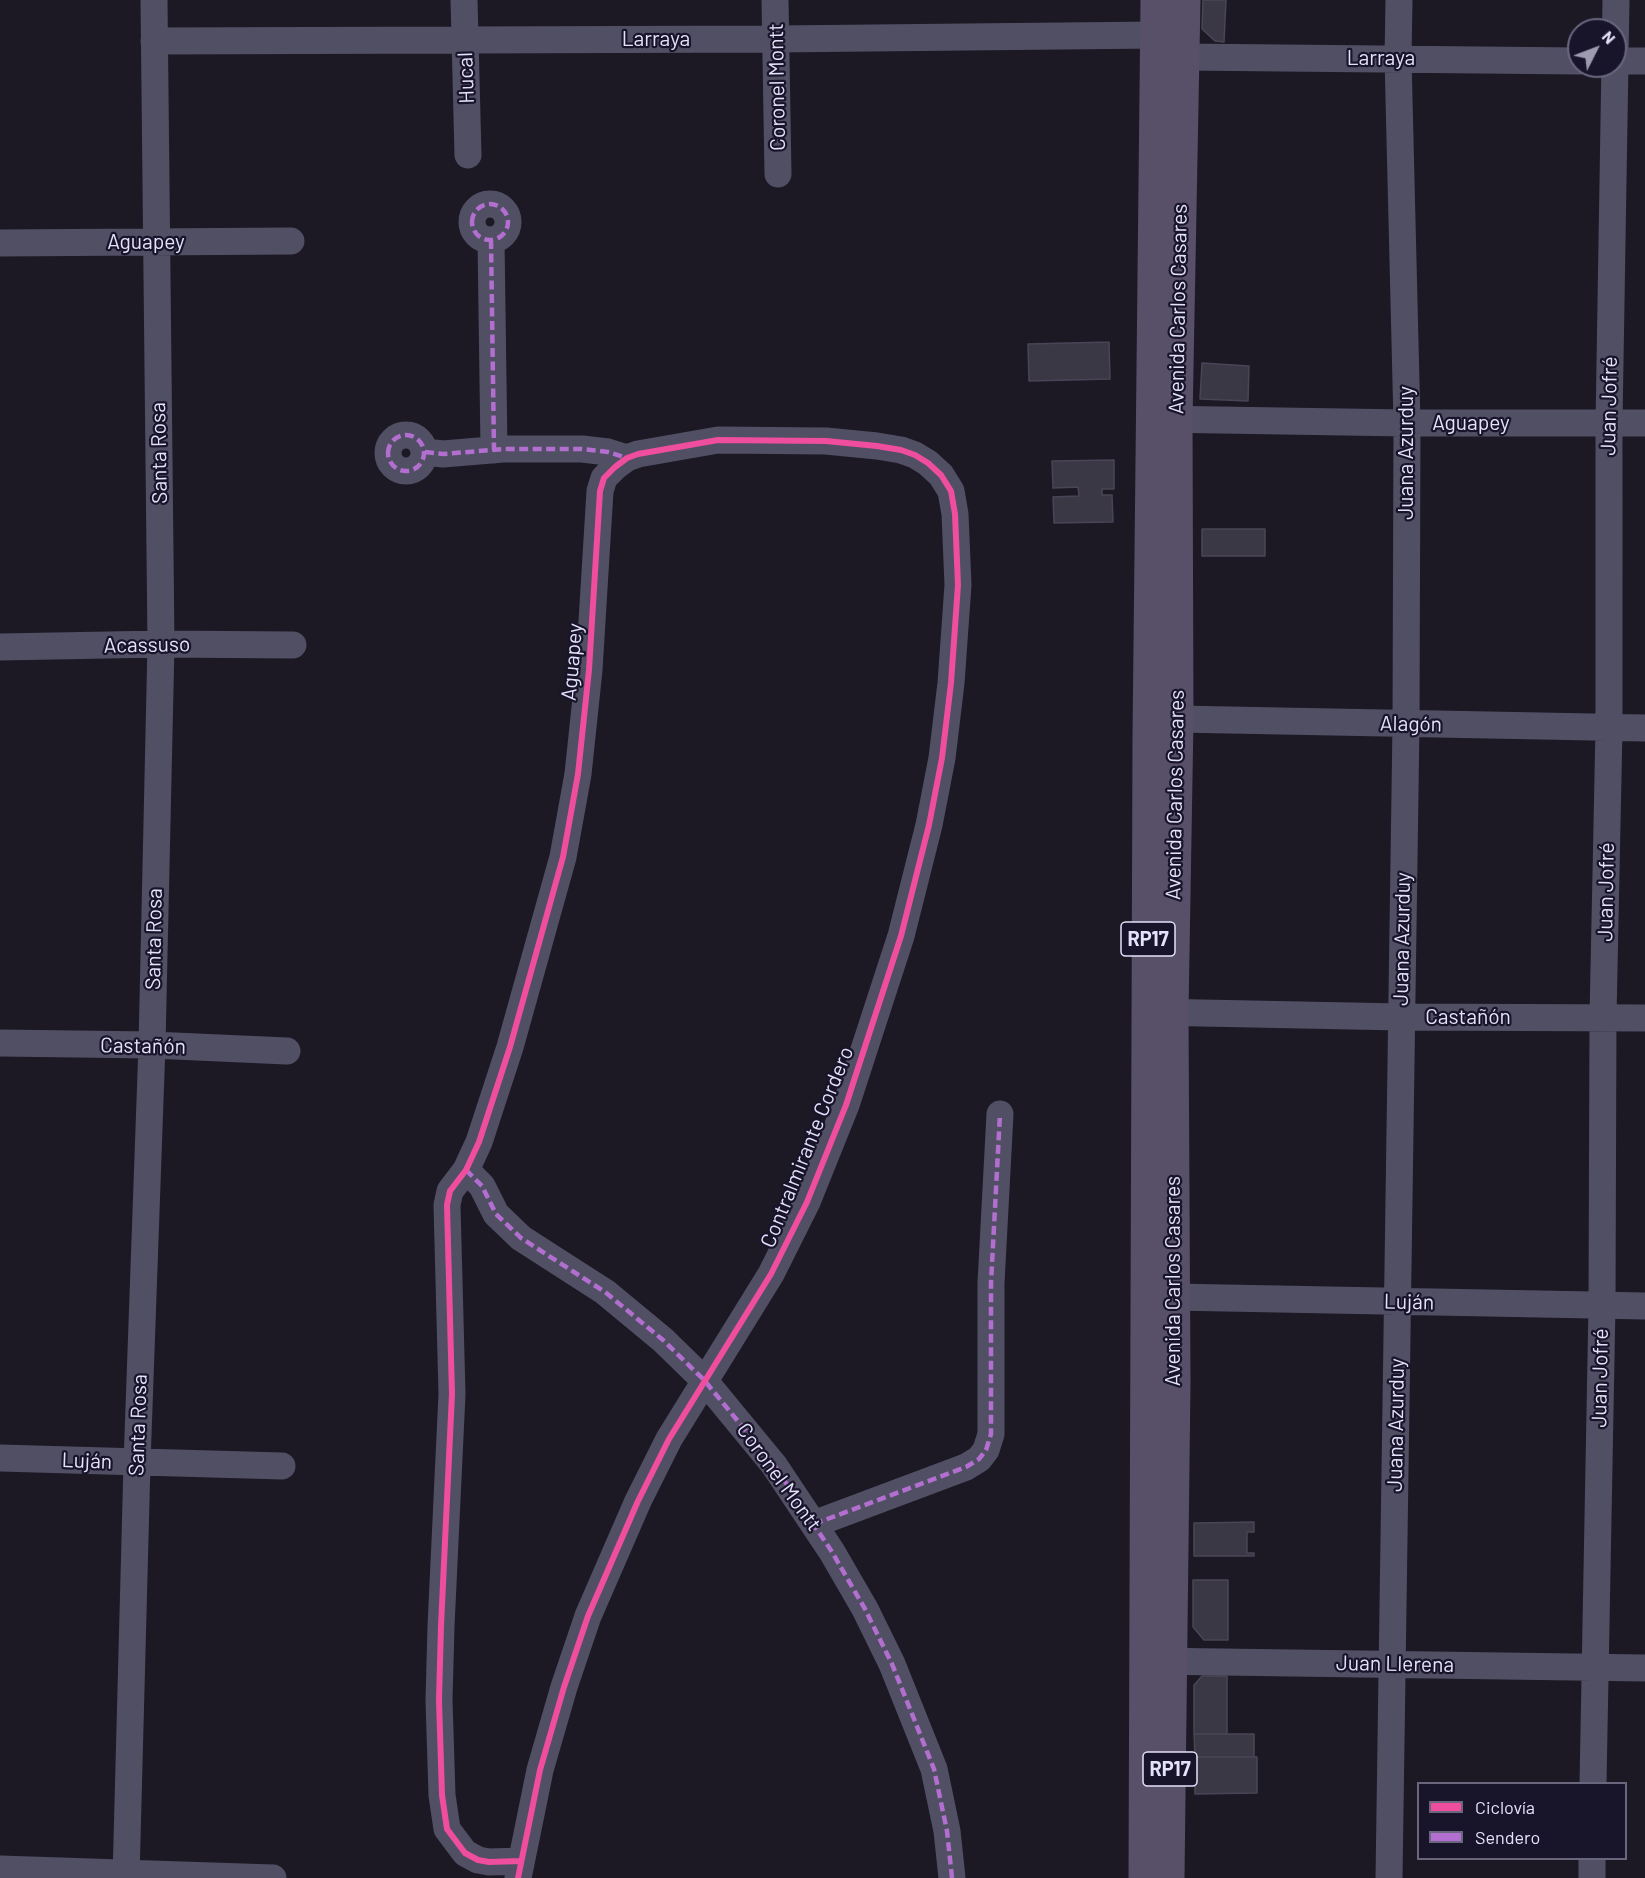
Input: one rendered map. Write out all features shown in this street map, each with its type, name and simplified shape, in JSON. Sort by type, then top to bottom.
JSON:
[{"type":"main road","name":"Avenida Carlos Casares","points":[[1157,0],[1164,419],[1158,1661],[1168,1878]]},
{"type":"main road","name":"Avenida Carlos Casares","points":[[1145,1878],[1158,1661],[1173,1297],[1160,1012],[1177,719],[1164,419],[1184,0]]},
{"type":"street","name":"Santa Rosa","points":[[126,1876],[137,1463],[152,1046],[161,644],[154,0]]},
{"type":"street","name":"Hucal","points":[[464,0],[468,155]]},
{"type":"street","name":"Coronel Montt","points":[[775,0],[778,174]]},
{"type":"street","name":"Juana Azurduy","points":[[1389,1878],[1394,1665],[1406,724],[1407,423],[1398,58],[1399,0]]},
{"type":"street","name":"Juan Jofré","points":[[1616,0],[1616,18]]},
{"type":"street","name":"Larraya","points":[[154,41],[1157,35]]},
{"type":"street","name":"Larraya","points":[[1183,57],[1567,61]]},
{"type":"street","points":[[1627,62],[1645,61]]},
{"type":"street","name":"Juan Jofré","points":[[1593,1782],[1602,1305],[1609,728],[1609,423],[1615,78]]},
{"type":"street","points":[[491,240],[494,450]]},
{"type":"street","name":"Aguapey","points":[[0,243],[291,241]]},
{"type":"street","name":"Aguapey","points":[[1164,419],[1407,423],[1645,423]]},
{"type":"street","name":"Aguapey","points":[[519,1870],[478,1860],[465,1852],[447,1829],[442,1795],[439,1700],[452,1394],[452,1321],[447,1205],[450,1191],[466,1170],[478,1142],[510,1047],[563,857],[578,774],[589,670],[600,491],[604,478],[627,458],[718,440],[777,440],[877,446],[901,450],[928,463]]},
{"type":"street","points":[[425,452],[443,454],[494,450],[582,449],[608,452],[627,458]]},
{"type":"street","name":"Contralmirante Cordero","points":[[519,1870],[540,1770],[588,1616],[638,1501],[669,1439],[771,1274],[807,1202],[846,1105],[901,936],[929,825],[942,758],[951,683],[958,585],[955,514],[951,491],[941,475],[928,463]]},
{"type":"street","name":"Acassuso","points":[[0,647],[161,644],[293,645]]},
{"type":"street","name":"Alagón","points":[[1177,719],[1645,728]]},
{"type":"street","name":"Castañón","points":[[1160,1012],[1401,1017],[1645,1018]]},
{"type":"street","name":"Castañón","points":[[0,1043],[286,1051]]},
{"type":"street","points":[[814,1524],[966,1467],[979,1459],[986,1450],[991,1434],[991,1283],[1000,1114]]},
{"type":"street","name":"Coronel Montt","points":[[466,1170],[482,1186],[496,1214],[521,1238],[605,1292],[663,1340],[704,1380],[774,1466],[814,1524],[865,1609],[916,1719],[934,1769],[947,1830],[952,1878]]},
{"type":"street","name":"Luján","points":[[1173,1297],[1645,1306]]},
{"type":"street","name":"Luján","points":[[0,1458],[282,1466]]},
{"type":"street","name":"Juan Llerena","points":[[1158,1661],[1645,1668]]},
{"type":"street","points":[[1592,1860],[1592,1878]]},
{"type":"street","points":[[0,1869],[126,1876],[273,1878]]},
{"type":"building","points":[[1203,0],[1226,0],[1224,42],[1215,41],[1202,29]]},
{"type":"building","points":[[1109,342],[1110,379],[1029,381],[1028,344]]},
{"type":"building","points":[[1202,363],[1249,366],[1248,401],[1200,399]]},
{"type":"building","points":[[1114,460],[1114,489],[1102,489],[1102,495],[1112,495],[1113,522],[1054,523],[1053,497],[1079,496],[1078,487],[1053,488],[1052,461]]},
{"type":"building","points":[[1202,529],[1265,529],[1265,556],[1202,556]]},
{"type":"building","points":[[1254,1522],[1254,1532],[1247,1532],[1247,1553],[1254,1553],[1254,1556],[1194,1556],[1194,1523]]},
{"type":"building","points":[[1193,1580],[1228,1580],[1228,1640],[1204,1640],[1193,1627]]},
{"type":"building","points":[[1202,1676],[1227,1676],[1227,1734],[1194,1734],[1194,1685]]},
{"type":"building","points":[[1194,1734],[1254,1734],[1254,1757],[1195,1757]]},
{"type":"building","points":[[1195,1757],[1257,1757],[1257,1793],[1195,1794]]},
{"type":"marked path","points":[[490,204],[502,210],[508,222],[502,234],[490,240],[478,234],[472,222],[478,210],[490,204]]},
{"type":"marked path","points":[[491,240],[494,450]]},
{"type":"marked path","points":[[406,435],[419,440],[424,453],[419,466],[406,471],[393,466],[388,453],[393,440],[406,435]]},
{"type":"marked path","points":[[425,452],[443,454],[503,449],[582,449],[608,452],[627,458]]},
{"type":"marked path","points":[[814,1524],[966,1467],[979,1459],[986,1450],[991,1434],[991,1283],[1000,1114]]},
{"type":"marked path","points":[[466,1170],[482,1186],[496,1214],[521,1238],[605,1292],[663,1340],[704,1380],[774,1465],[832,1552],[865,1609],[892,1664],[934,1769],[947,1831],[952,1878]]},
{"type":"cycle path","points":[[518,1878],[540,1770],[588,1616],[638,1501],[669,1439],[771,1274],[807,1202],[846,1105],[901,936],[929,825],[942,758],[951,683],[958,585],[955,514],[951,491],[941,475],[928,463],[901,450],[826,441],[718,440],[627,458],[604,478],[600,491],[589,670],[578,774],[563,857],[510,1047],[479,1142],[466,1170],[450,1191],[447,1205],[452,1394],[439,1700],[442,1795],[447,1829],[465,1853],[478,1860],[489,1862],[521,1861]]}]
